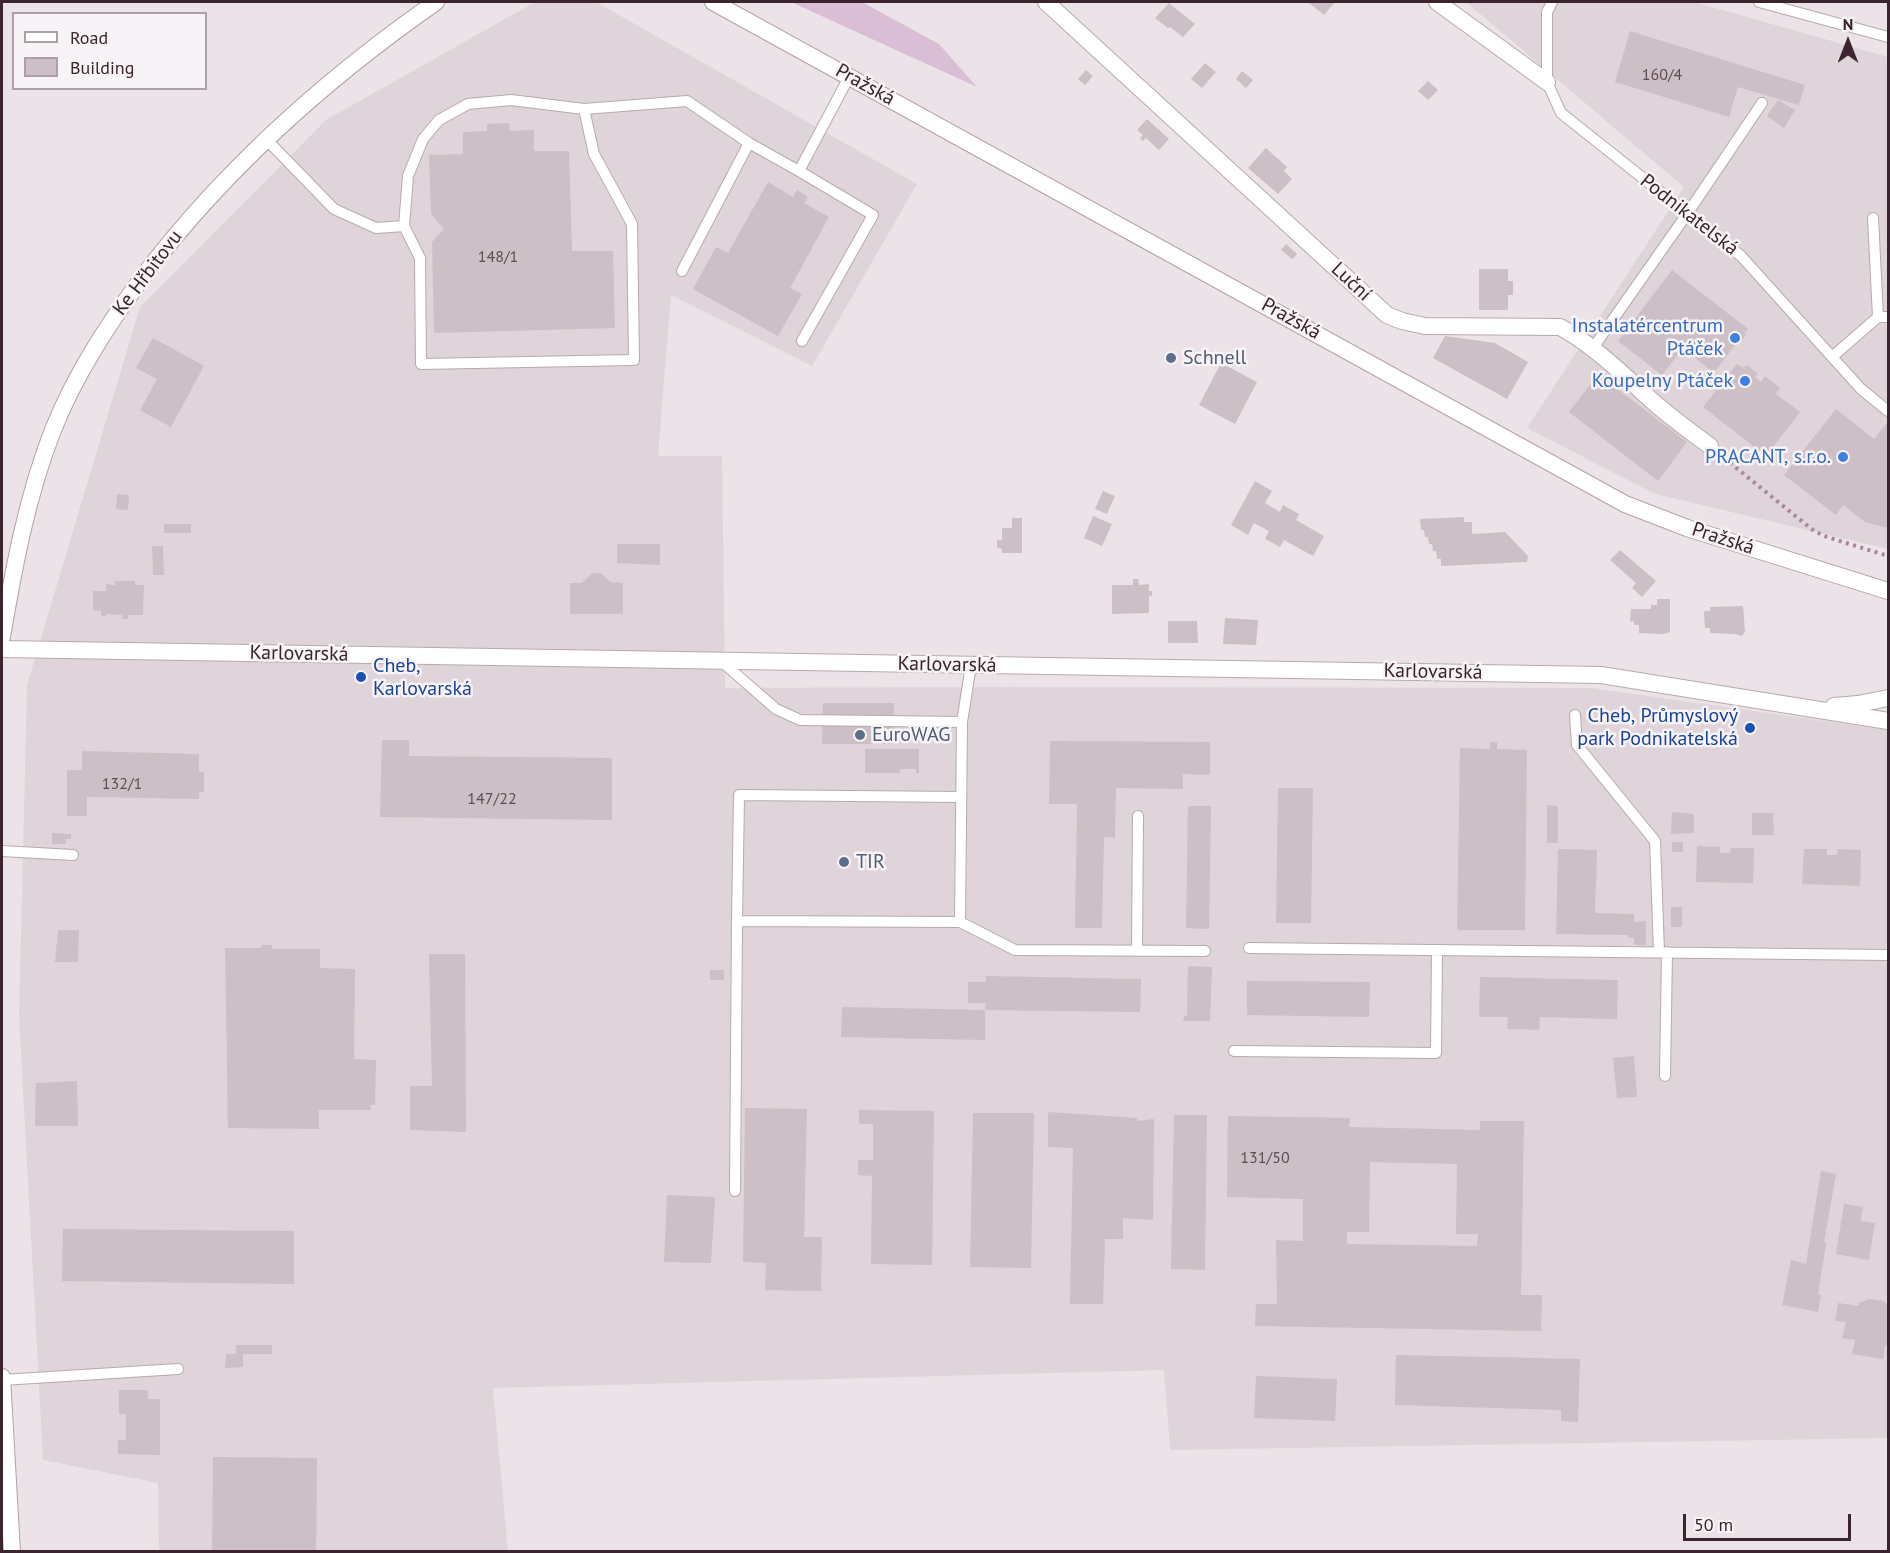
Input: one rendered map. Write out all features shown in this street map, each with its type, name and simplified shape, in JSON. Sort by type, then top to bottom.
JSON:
[{"type":"street","name":"Ke Hřbitovu","points":[[2,637],[13,571],[34,487],[53,430],[75,382],[125,301],[192,215],[266,139],[375,44],[436,2]]},
{"type":"street","name":"Pražská","points":[[712,2],[1625,504],[1687,528],[1888,591]]},
{"type":"street","name":"Luční","points":[[1046,2],[1387,315],[1425,326],[1560,327],[1593,348],[1659,406],[1710,446]]},
{"type":"street","points":[[1437,2],[1547,82]]},
{"type":"street","name":"Karlovarská","points":[[2,649],[1601,675],[1888,721]]},
{"type":"street","points":[[1803,706],[1858,704],[1888,698]]},
{"type":"street","points":[[2,1378],[12,1551]]},
{"type":"lane","name":"Podnikatelská","points":[[1552,2],[1547,12],[1547,82],[1561,113],[1741,255],[1861,389],[1888,411]]},
{"type":"lane","points":[[1759,2],[1888,37]]},
{"type":"lane","points":[[799,171],[849,77]]},
{"type":"lane","points":[[584,109],[594,154],[632,224],[634,360],[422,364],[420,258],[404,226],[408,176],[423,139],[439,120],[468,104],[510,100],[584,109],[687,101],[748,143],[873,215],[802,341]]},
{"type":"lane","points":[[1593,348],[1762,103]]},
{"type":"lane","points":[[266,139],[334,208],[376,228],[404,226]]},
{"type":"lane","points":[[682,271],[748,143]]},
{"type":"lane","points":[[1832,357],[1883,317],[1874,218]]},
{"type":"lane","points":[[720,661],[776,709],[800,720],[962,722]]},
{"type":"lane","points":[[960,922],[962,722],[971,665]]},
{"type":"lane","points":[[1575,714],[1577,746],[1655,841],[1663,952],[1665,1076]]},
{"type":"lane","points":[[735,1191],[739,795],[961,796]]},
{"type":"lane","points":[[1137,951],[1138,816]]},
{"type":"lane","points":[[2,852],[73,855]]},
{"type":"lane","points":[[737,921],[960,922],[1015,950],[1205,951]]},
{"type":"lane","points":[[1249,948],[1888,955]]},
{"type":"lane","points":[[1234,1051],[1436,1053],[1437,950]]},
{"type":"lane","points":[[2,1378],[178,1369]]},
{"type":"path","points":[[1710,446],[1814,531],[1888,556]]},
{"type":"shaded area","points":[[535,2],[596,2],[917,184],[812,366],[671,295],[658,456],[722,456],[725,688],[1592,688],[1888,730],[1888,1438],[1170,1450],[1164,1370],[493,1388],[508,1551],[159,1551],[158,1483],[43,1460],[19,1016],[27,685],[140,307],[326,120]]},
{"type":"shaded area","points":[[791,2],[862,2],[939,44],[977,87]]},
{"type":"shaded area","points":[[1466,2],[1694,2],[1888,57],[1888,549],[1655,494],[1527,428],[1684,187]]},
{"type":"building","points":[[1308,2],[1335,2],[1324,15]]},
{"type":"building","points":[[1169,3],[1195,24],[1183,37],[1155,18]]},
{"type":"building","points":[[1630,31],[1805,85],[1799,105],[1738,87],[1729,117],[1615,82]]},
{"type":"building","points":[[1205,63],[1216,72],[1202,88],[1191,79]]},
{"type":"building","points":[[1086,70],[1093,76],[1085,85],[1078,79]]},
{"type":"building","points":[[1242,71],[1253,80],[1246,88],[1236,79]]},
{"type":"building","points":[[1428,81],[1438,90],[1428,100],[1418,91]]},
{"type":"building","points":[[1778,100],[1795,110],[1784,128],[1767,116]]},
{"type":"building","points":[[1147,119],[1169,139],[1159,150],[1146,138],[1143,141],[1140,138],[1143,135],[1137,130]]},
{"type":"building","points":[[509,123],[510,131],[534,130],[534,151],[569,151],[572,251],[613,251],[615,328],[434,333],[432,242],[444,229],[431,214],[429,155],[463,154],[463,132],[487,131],[487,124]]},
{"type":"building","points":[[1266,148],[1287,167],[1284,171],[1292,179],[1278,194],[1248,168]]},
{"type":"building","points":[[768,182],[793,197],[797,190],[808,197],[804,203],[829,217],[790,288],[802,294],[778,336],[693,289],[716,247],[728,253]]},
{"type":"building","points":[[1286,244],[1297,254],[1292,259],[1281,250]]},
{"type":"building","points":[[1479,269],[1508,269],[1508,281],[1513,281],[1513,295],[1508,295],[1508,310],[1479,310]]},
{"type":"building","points":[[1672,270],[1748,329],[1744,333],[1746,335],[1739,344],[1737,342],[1714,373],[1683,348],[1662,375],[1618,341]]},
{"type":"building","points":[[1445,336],[1495,343],[1528,362],[1507,399],[1433,358]]},
{"type":"building","points":[[153,338],[204,366],[171,427],[140,410],[157,379],[136,368]]},
{"type":"building","points":[[1221,363],[1257,382],[1235,424],[1199,405]]},
{"type":"building","points":[[1737,364],[1743,368],[1747,365],[1758,374],[1755,377],[1761,382],[1765,376],[1780,388],[1776,394],[1800,412],[1766,456],[1703,407]]},
{"type":"building","points":[[1598,374],[1687,442],[1658,481],[1569,412]]},
{"type":"building","name":"PRACANT, s.r.o.","points":[[1836,409],[1874,439],[1888,424],[1888,528],[1865,522],[1843,505],[1836,515],[1784,475]]},
{"type":"building","points":[[1255,481],[1272,491],[1265,503],[1280,512],[1283,505],[1299,514],[1296,520],[1324,536],[1313,556],[1284,540],[1280,547],[1265,539],[1269,531],[1254,523],[1248,535],[1231,525]]},
{"type":"building","points":[[1103,491],[1115,496],[1107,514],[1095,509]]},
{"type":"building","points":[[117,494],[129,495],[128,510],[116,509]]},
{"type":"building","points":[[1093,516],[1112,524],[1102,546],[1084,538]]},
{"type":"building","points":[[1464,517],[1464,522],[1472,522],[1472,534],[1505,532],[1528,556],[1527,562],[1441,566],[1441,559],[1437,559],[1436,551],[1433,551],[1432,544],[1429,544],[1428,537],[1425,537],[1424,530],[1421,530],[1420,519]]},
{"type":"building","points":[[1012,518],[1022,518],[1022,553],[1002,553],[1002,549],[997,547],[997,540],[1002,540],[1002,528],[1012,528]]},
{"type":"building","points":[[164,524],[191,524],[191,533],[164,533]]},
{"type":"building","points":[[617,544],[660,544],[660,565],[617,563]]},
{"type":"building","points":[[152,546],[163,546],[164,575],[153,575]]},
{"type":"building","points":[[1620,550],[1656,581],[1642,597],[1632,588],[1636,583],[1610,560]]},
{"type":"building","points":[[591,574],[602,574],[610,582],[623,583],[623,614],[570,614],[570,583],[582,583]]},
{"type":"building","points":[[1133,579],[1138,579],[1139,585],[1149,584],[1152,596],[1149,596],[1149,613],[1112,614],[1112,585],[1133,585]]},
{"type":"building","points":[[115,581],[135,581],[135,585],[144,585],[143,615],[128,615],[128,619],[122,619],[122,615],[101,616],[101,611],[93,610],[93,591],[106,591],[106,584],[115,585]]},
{"type":"building","points":[[1657,599],[1670,599],[1670,632],[1664,634],[1639,633],[1639,625],[1634,625],[1634,621],[1630,622],[1631,609],[1651,609],[1651,605],[1657,605]]},
{"type":"building","points":[[1743,606],[1745,632],[1742,636],[1710,633],[1710,628],[1705,628],[1704,611],[1710,611],[1710,607]]},
{"type":"building","points":[[1225,618],[1258,620],[1256,645],[1223,644]]},
{"type":"building","points":[[1168,621],[1197,621],[1198,643],[1168,643]]},
{"type":"building","points":[[823,703],[894,703],[894,744],[822,744]]},
{"type":"building","points":[[382,740],[409,740],[409,756],[612,758],[612,820],[380,817]]},
{"type":"building","points":[[1050,741],[1210,742],[1210,775],[1183,774],[1183,789],[1116,788],[1115,838],[1104,837],[1102,928],[1075,928],[1077,804],[1049,804]]},
{"type":"building","points":[[1490,742],[1497,742],[1497,749],[1527,750],[1525,930],[1457,930],[1460,748],[1490,749]]},
{"type":"building","points":[[865,749],[919,749],[919,773],[916,773],[916,769],[900,769],[900,773],[865,773]]},
{"type":"building","points":[[82,751],[199,754],[199,772],[204,772],[204,792],[199,792],[199,799],[87,797],[87,816],[67,816],[67,770],[82,770]]},
{"type":"building","points":[[1278,788],[1313,788],[1311,923],[1276,923]]},
{"type":"building","points":[[1547,805],[1558,806],[1558,843],[1547,843]]},
{"type":"building","points":[[1188,806],[1211,806],[1209,929],[1186,928]]},
{"type":"building","points":[[1672,812],[1694,814],[1694,833],[1671,834]]},
{"type":"building","points":[[1752,813],[1773,813],[1774,835],[1752,835]]},
{"type":"building","points":[[52,833],[71,834],[71,839],[66,839],[66,844],[52,844]]},
{"type":"building","points":[[1672,842],[1683,842],[1683,852],[1672,852]]},
{"type":"building","points":[[1697,846],[1720,847],[1720,853],[1730,853],[1731,848],[1754,848],[1753,883],[1696,882]]},
{"type":"building","points":[[1558,849],[1597,850],[1595,913],[1634,914],[1634,922],[1646,921],[1646,945],[1634,945],[1634,938],[1628,938],[1628,935],[1556,934]]},
{"type":"building","points":[[1804,849],[1827,849],[1827,855],[1837,855],[1838,849],[1861,850],[1860,886],[1802,884]]},
{"type":"building","points":[[1671,907],[1682,907],[1682,927],[1671,927]]},
{"type":"building","points":[[58,930],[79,930],[78,962],[55,962]]},
{"type":"building","points":[[261,945],[272,945],[272,949],[320,949],[320,968],[355,969],[354,1059],[376,1060],[375,1105],[370,1105],[371,1110],[319,1110],[319,1129],[228,1128],[225,948],[261,948]]},
{"type":"building","points":[[429,954],[465,954],[466,1132],[410,1130],[410,1086],[432,1086]]},
{"type":"building","points":[[1188,966],[1212,967],[1210,1021],[1183,1021],[1184,1016],[1187,1016]]},
{"type":"building","points":[[710,970],[724,970],[724,980],[710,980]]},
{"type":"building","points":[[986,976],[1141,979],[1140,1012],[985,1010],[986,1003],[968,1003],[968,982],[986,982]]},
{"type":"building","points":[[1480,977],[1618,980],[1617,1019],[1540,1017],[1539,1030],[1507,1029],[1508,1017],[1479,1017]]},
{"type":"building","points":[[1247,981],[1370,982],[1369,1017],[1247,1015]]},
{"type":"building","points":[[842,1007],[985,1010],[985,1040],[841,1037]]},
{"type":"building","points":[[1634,1056],[1637,1097],[1617,1098],[1613,1058]]},
{"type":"building","points":[[77,1081],[78,1126],[35,1126],[36,1083]]},
{"type":"building","points":[[745,1108],[807,1109],[804,1237],[822,1237],[821,1291],[765,1290],[766,1263],[743,1262]]},
{"type":"building","points":[[859,1110],[934,1111],[932,1265],[871,1264],[872,1176],[858,1175],[858,1160],[873,1160],[873,1124],[859,1124]]},
{"type":"building","points":[[1048,1112],[1137,1118],[1137,1121],[1154,1119],[1153,1220],[1123,1218],[1123,1239],[1105,1239],[1103,1304],[1070,1304],[1073,1148],[1048,1147]]},
{"type":"building","points":[[973,1113],[1034,1113],[1031,1268],[970,1267]]},
{"type":"building","points":[[1174,1115],[1207,1115],[1205,1270],[1171,1269]]},
{"type":"building","points":[[1228,1116],[1350,1118],[1349,1127],[1480,1130],[1480,1121],[1524,1121],[1521,1295],[1542,1295],[1541,1331],[1255,1326],[1256,1304],[1277,1304],[1276,1240],[1303,1241],[1303,1199],[1227,1197]],"holes":[[[1370,1162],[1457,1164],[1456,1234],[1478,1234],[1477,1246],[1347,1244],[1347,1232],[1369,1232]]]},
{"type":"building","points":[[1821,1171],[1836,1174],[1824,1242],[1826,1243],[1818,1295],[1821,1295],[1818,1312],[1782,1305],[1791,1260],[1806,1264]]},
{"type":"building","points":[[667,1195],[715,1197],[711,1263],[664,1262]]},
{"type":"building","points":[[1844,1204],[1863,1207],[1861,1221],[1875,1223],[1869,1260],[1836,1254]]},
{"type":"building","points":[[63,1229],[294,1231],[294,1284],[62,1281]]},
{"type":"building","points":[[1869,1299],[1884,1301],[1888,1305],[1888,1346],[1885,1345],[1883,1359],[1852,1354],[1855,1340],[1842,1338],[1846,1322],[1835,1321],[1838,1303],[1859,1306],[1859,1303]]},
{"type":"building","points":[[236,1345],[272,1345],[272,1354],[243,1354],[243,1367],[225,1368],[226,1354],[236,1354]]},
{"type":"building","points":[[1396,1355],[1580,1359],[1578,1422],[1561,1421],[1561,1410],[1395,1405]]},
{"type":"building","points":[[1256,1376],[1337,1379],[1335,1421],[1254,1418]]},
{"type":"building","points":[[119,1390],[148,1390],[148,1399],[160,1399],[160,1455],[118,1454],[118,1440],[126,1440],[126,1414],[119,1414]]},
{"type":"building","points":[[213,1457],[317,1458],[316,1551],[212,1551]]},
{"type":"place","name":"Instalatércentrum Ptáček","points":[[1735,338]]},
{"type":"place","name":"Schnell","points":[[1171,358]]},
{"type":"place","name":"Koupelny Ptáček","points":[[1745,381]]},
{"type":"place","name":"PRACANT, s.r.o.","points":[[1843,457]]},
{"type":"place","name":"Cheb, Karlovarská","points":[[361,677]]},
{"type":"place","name":"Cheb, Průmyslový park Podnikatelská","points":[[1750,728]]},
{"type":"place","name":"EuroWAG","points":[[860,735]]},
{"type":"place","name":"TIR","points":[[844,862]]}]
